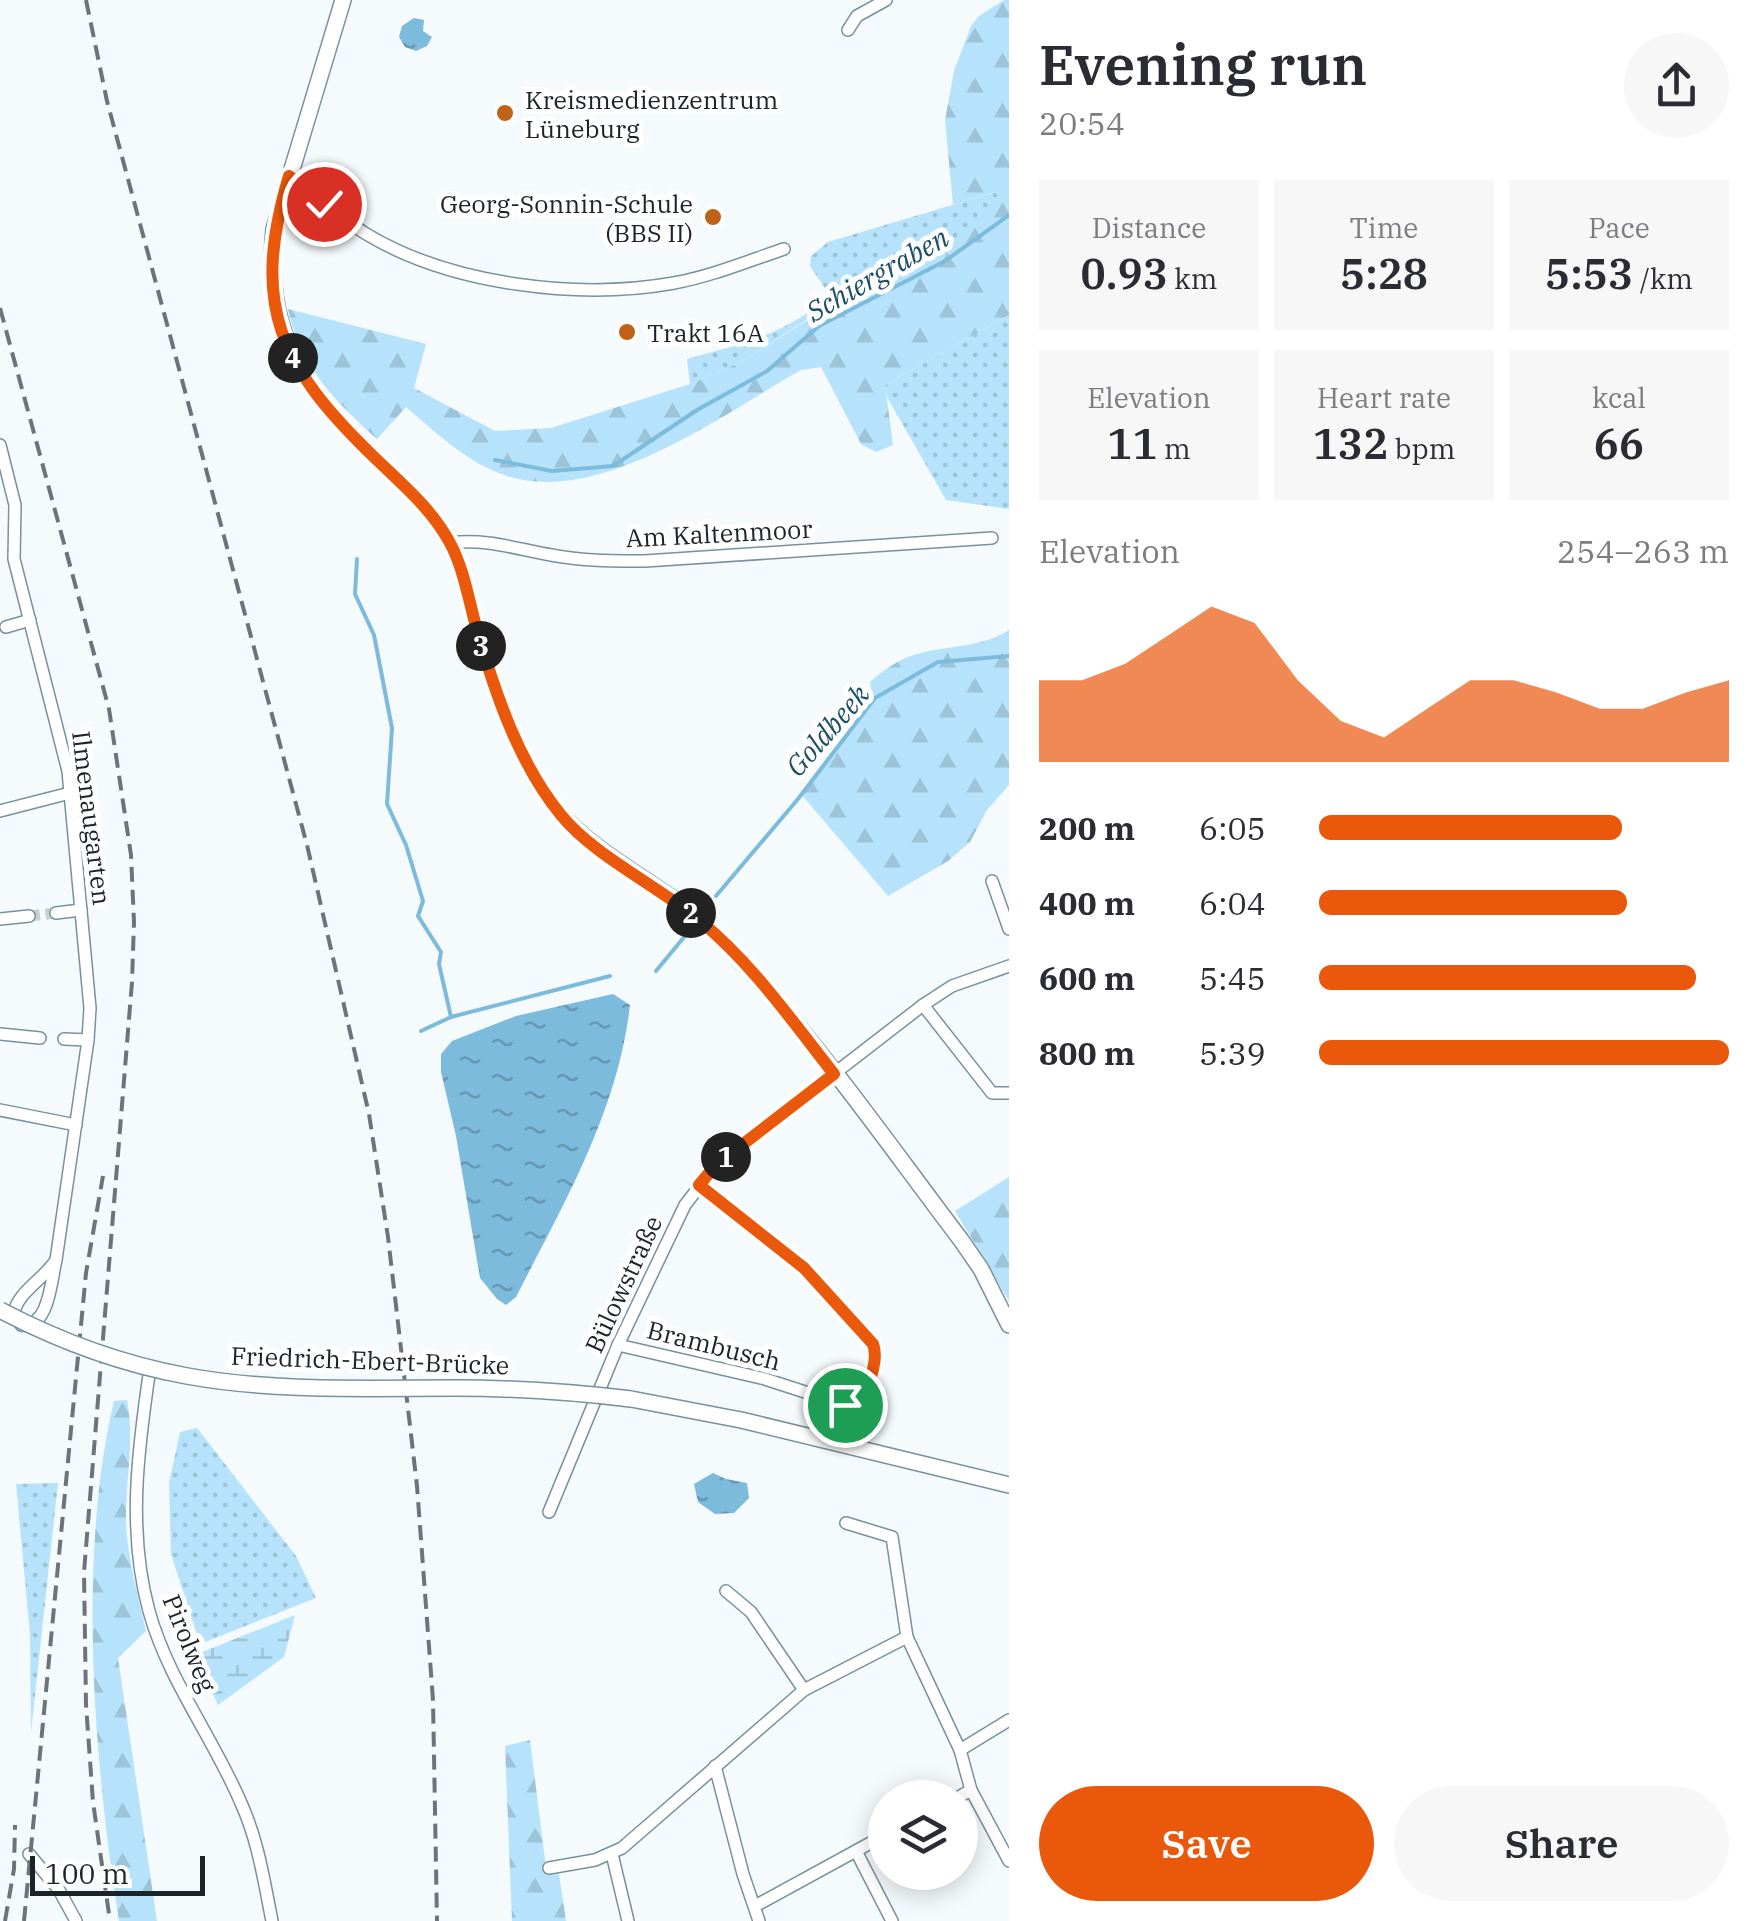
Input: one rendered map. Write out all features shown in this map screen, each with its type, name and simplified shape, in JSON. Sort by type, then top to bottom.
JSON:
[{"type":"street","points":[[342,0],[274,229],[270,268],[280,325],[295,362],[317,398],[422,503],[450,543],[487,666],[543,792],[564,819],[589,840],[712,931],[771,994],[960,1240],[990,1285],[1009,1324]]},
{"type":"street","points":[[848,30],[857,16],[886,0]]},
{"type":"street","points":[[289,176],[350,223],[386,244],[462,272],[514,283],[609,288],[656,285],[713,273],[784,248]]},
{"type":"street","name":"Ilmenaugarten","points":[[0,445],[15,505],[14,558],[63,744],[89,990],[88,1040],[56,1260],[43,1314],[38,1322],[21,1325],[14,1312],[16,1302],[46,1276],[56,1260]]},
{"type":"street","name":"Am Kaltenmoor","points":[[450,543],[489,541],[554,556],[645,561],[992,538]]},
{"type":"street","points":[[6,627],[30,620]]},
{"type":"street","points":[[0,811],[70,793]]},
{"type":"street","points":[[992,881],[1009,928]]},
{"type":"street","points":[[56,913],[81,910]]},
{"type":"street","points":[[0,918],[30,916]]},
{"type":"street","name":"Bülowstraße","points":[[549,1512],[618,1344],[685,1204],[699,1185],[716,1165],[923,1005],[952,986],[1009,966]]},
{"type":"street","points":[[923,1005],[992,1094],[1009,1093]]},
{"type":"street","points":[[0,1034],[40,1038]]},
{"type":"street","points":[[64,1039],[88,1040]]},
{"type":"street","points":[[0,1110],[76,1125]]},
{"type":"street","name":"Brambusch","points":[[618,1344],[765,1379],[845,1405],[862,1396],[876,1354],[873,1344],[804,1268],[699,1185]]},
{"type":"street","name":"Friedrich-Ebert-Brücke","points":[[0,1310],[88,1350],[150,1368],[262,1386],[506,1389],[630,1399],[741,1420],[1009,1484]]},
{"type":"street","name":"Pirolweg","points":[[150,1368],[135,1496],[136,1540],[149,1612],[174,1676],[246,1815],[272,1921]]},
{"type":"street","points":[[846,1524],[892,1537],[907,1637],[960,1750],[968,1780]]},
{"type":"street","points":[[726,1591],[750,1612],[804,1690]]},
{"type":"street","points":[[549,1868],[612,1854],[804,1690],[907,1637]]},
{"type":"street","points":[[960,1750],[1009,1720]]},
{"type":"street","points":[[715,1766],[759,1921]]},
{"type":"street","points":[[978,1803],[1009,1861]]},
{"type":"street","points":[[754,1906],[868,1844]]},
{"type":"street","points":[[856,1851],[892,1921]]},
{"type":"street","points":[[29,1854],[60,1890],[76,1921]]},
{"type":"street","points":[[612,1854],[628,1921]]},
{"type":"green space","points":[[1009,0],[1009,315],[885,385],[893,445],[876,452],[861,444],[821,367],[801,370],[698,431],[620,468],[543,482],[507,476],[479,463],[406,407],[377,439],[321,382],[301,349],[288,309],[426,344],[414,388],[495,431],[551,428],[690,384],[741,362],[811,318],[811,307],[853,277],[932,259],[1001,201],[995,192],[953,205],[945,120],[954,71],[971,26]]},
{"type":"green space","points":[[996,192],[1002,201],[932,259],[853,277],[829,294],[810,266],[811,256],[828,242]]},
{"type":"green space","points":[[807,305],[811,307],[811,317],[741,362],[690,384],[687,359],[778,330],[806,314]]},
{"type":"green space","points":[[1009,315],[1009,509],[946,500],[887,397],[885,385]]},
{"type":"green space","points":[[1009,630],[1009,785],[987,810],[970,842],[948,861],[888,896],[801,794],[873,700],[870,682],[881,673],[910,656],[976,643]]},
{"type":"green space","points":[[1009,1177],[1009,1301],[955,1211]]},
{"type":"green space","points":[[127,1400],[127,1537],[146,1631],[118,1658],[157,1921],[119,1921],[102,1795],[93,1660],[96,1526],[103,1462],[114,1401]]},
{"type":"green space","points":[[197,1428],[296,1556],[316,1598],[200,1644],[171,1554],[169,1483],[180,1432]]},
{"type":"green space","points":[[58,1483],[31,1732],[30,1634],[16,1484]]},
{"type":"green space","points":[[295,1615],[284,1657],[218,1705],[195,1655]]},
{"type":"green space","points":[[530,1740],[547,1875],[559,1874],[566,1921],[512,1921],[505,1746]]},
{"type":"water","points":[[414,18],[424,20],[423,31],[432,37],[427,46],[416,51],[405,47],[399,37],[402,26]]},
{"type":"water","points":[[613,994],[630,1005],[614,1082],[552,1227],[516,1297],[506,1305],[480,1278],[441,1072],[441,1054],[452,1041],[516,1016]]},
{"type":"water","points":[[713,1473],[747,1483],[749,1498],[734,1513],[715,1514],[698,1502],[694,1484]]},
{"type":"waterway","name":"Schiergraben","points":[[495,460],[552,471],[613,466],[697,410],[767,371],[819,326],[945,261],[1009,215]]},
{"type":"waterway","name":"Schiergraben","points":[[357,559],[355,594],[374,635],[392,728],[387,804],[406,845],[423,901],[418,916],[441,952],[439,964],[451,1017]]},
{"type":"waterway","name":"Goldbeek","points":[[716,896],[798,799],[875,698],[938,662],[1009,656]]},
{"type":"waterway","name":"Goldbeek","points":[[656,971],[685,936]]},
{"type":"waterway","name":"Goldbeek","points":[[421,1031],[451,1017],[610,976]]},
{"type":"tunnel","points":[[29,916],[56,913]]},
{"type":"railway","points":[[86,0],[107,101],[307,845],[369,1114],[388,1237],[417,1486],[433,1700],[437,1921]]},
{"type":"railway","points":[[0,308],[109,709],[131,855],[132,982],[84,1572],[86,1705],[93,1802],[110,1921]]},
{"type":"railway","points":[[24,1921],[86,1273],[103,1176]]},
{"type":"railway","points":[[5,1921],[14,1869],[15,1825]]},
{"type":"place","name":"Kreismedienzentrum Lüneburg","points":[[505,113]]},
{"type":"place","name":"Georg-Sonnin-Schule (BBS II)","points":[[713,217]]},
{"type":"place","name":"Trakt 16A","points":[[627,332]]},
{"type":"route","points":[[324,204],[289,176],[274,229],[270,268],[280,325],[295,362],[317,398],[422,503],[450,543],[487,666],[543,792],[564,819],[589,840],[712,931],[771,994],[834,1074],[716,1165],[699,1185],[804,1268],[873,1344],[876,1354],[862,1396],[858,1402],[845,1405]]}]
